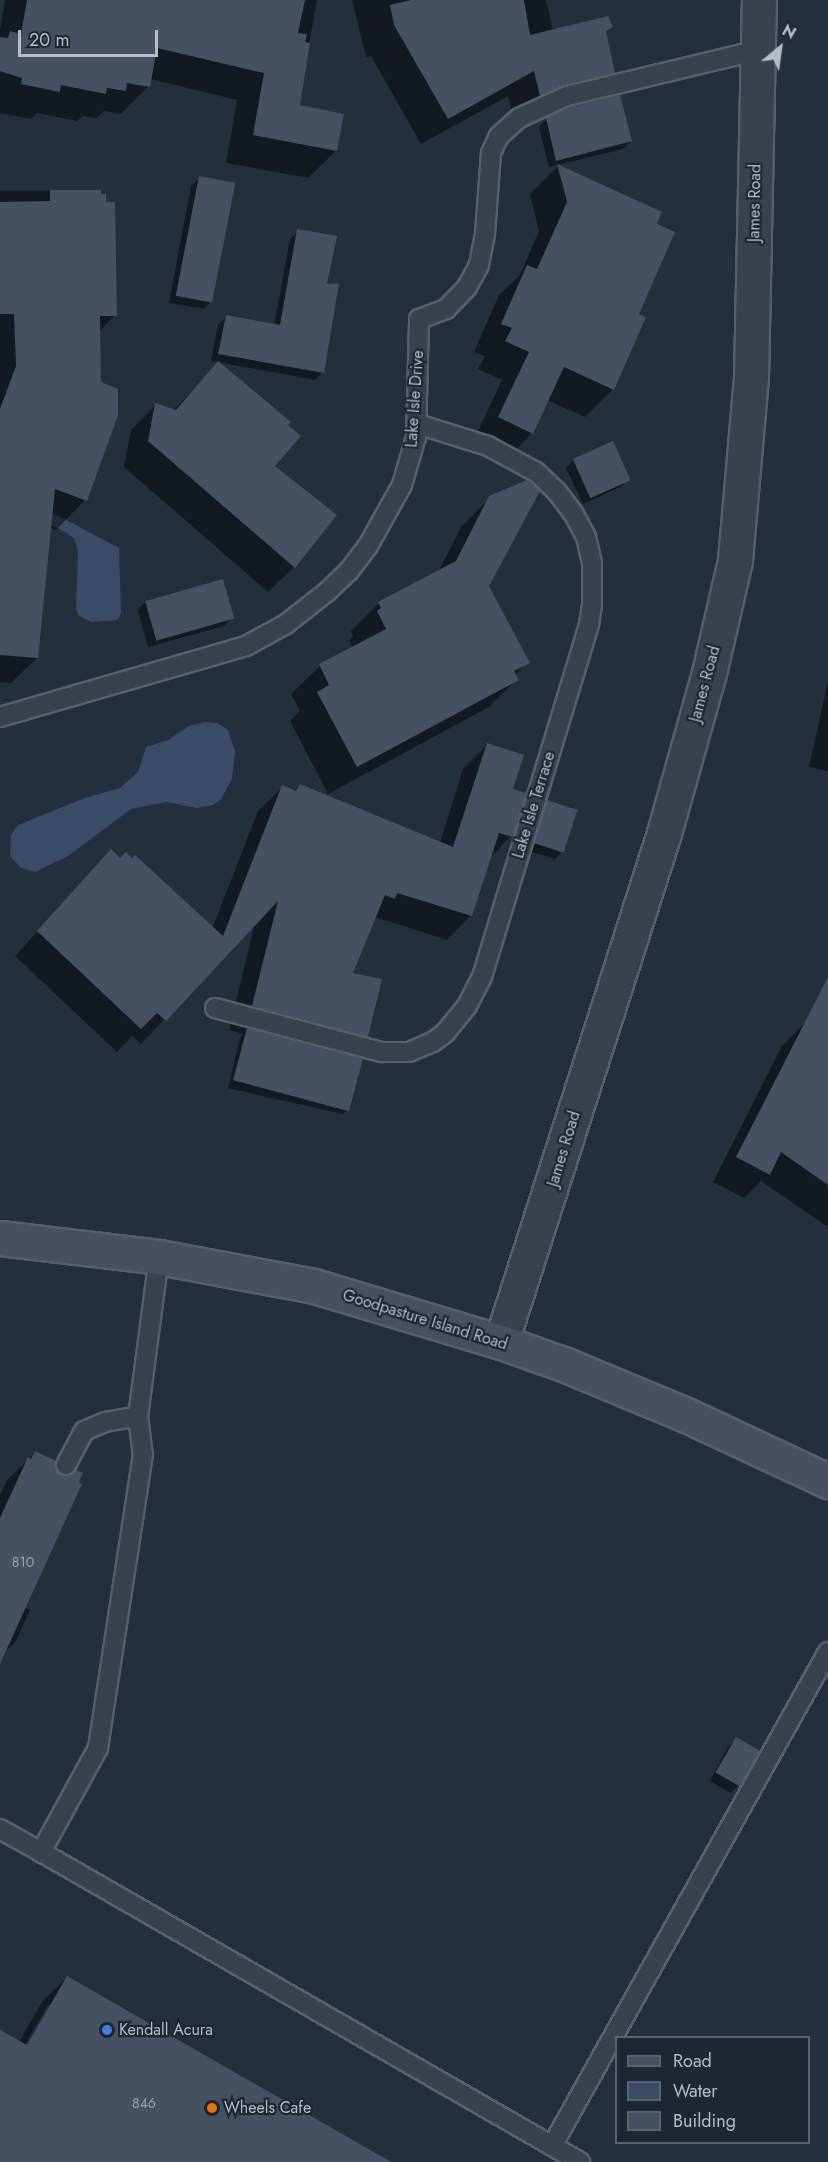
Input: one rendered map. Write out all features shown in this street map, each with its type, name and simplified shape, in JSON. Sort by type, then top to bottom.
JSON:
[{"type":"main road","name":"Goodpasture Island Road","points":[[0,1238],[159,1257],[314,1286],[501,1342],[684,1414],[828,1481]]},
{"type":"street","name":"James Road","points":[[501,1342],[664,833],[709,673],[735,560],[751,378],[759,0]]},
{"type":"lane","name":"Lake Isle Drive","points":[[0,717],[246,646],[286,624],[349,571],[368,546],[402,485],[414,450],[417,424],[419,319],[446,309],[467,287],[479,265],[484,242],[491,153],[499,136],[519,118],[567,96],[758,50]]},
{"type":"lane","name":"Lake Isle Terrace","points":[[215,1008],[382,1052],[409,1052],[433,1042],[445,1033],[467,1006],[482,977],[589,624],[592,605],[592,563],[586,537],[573,513],[557,492],[536,472],[488,446],[417,424]]},
{"type":"lane","points":[[41,1851],[98,1748],[143,1454],[138,1416],[159,1257]]},
{"type":"lane","points":[[66,1465],[84,1431],[105,1422],[138,1416]]},
{"type":"lane","points":[[552,2146],[828,1653]]},
{"type":"lane","points":[[0,1829],[580,2162]]},
{"type":"water","points":[[0,495],[57,515],[119,548],[121,613],[118,620],[91,622],[79,616],[76,609],[78,551],[74,538],[58,528],[0,509]]},
{"type":"water","points":[[205,722],[217,723],[228,730],[235,752],[232,779],[221,799],[213,805],[197,808],[166,802],[131,809],[68,856],[35,872],[21,868],[10,856],[11,835],[18,825],[85,798],[120,788],[138,772],[146,747],[168,740],[189,726]]},
{"type":"building","points":[[27,0],[305,0],[298,33],[307,34],[305,42],[310,43],[300,105],[344,114],[337,151],[253,135],[264,73],[157,48],[150,87],[127,83],[126,91],[107,88],[106,94],[61,85],[60,92],[21,84],[22,78],[0,71],[0,37],[8,38],[10,31],[21,34]]},
{"type":"building","points":[[411,0],[524,0],[530,35],[608,16],[613,27],[606,31],[615,73],[564,85],[540,96],[534,71],[448,119],[394,25],[390,5]]},
{"type":"building","points":[[620,95],[632,141],[556,161],[546,118],[571,107]]},
{"type":"building","points":[[557,164],[662,212],[657,224],[675,232],[639,314],[646,317],[614,390],[564,367],[533,434],[498,417],[529,352],[505,341],[512,328],[501,324],[527,265],[537,269],[567,202]]},
{"type":"building","points":[[199,176],[235,183],[212,303],[176,296]]},
{"type":"building","points":[[50,190],[101,190],[101,194],[106,194],[106,202],[115,202],[117,316],[100,316],[101,382],[118,389],[118,415],[87,501],[55,489],[38,658],[0,655],[0,409],[16,366],[14,314],[0,314],[0,202],[50,201]]},
{"type":"building","points":[[297,229],[337,236],[327,284],[339,283],[324,373],[218,354],[226,315],[280,325]]},
{"type":"building","points":[[218,361],[291,422],[288,425],[301,436],[275,466],[337,515],[295,568],[148,441],[155,403],[176,410]]},
{"type":"building","points":[[613,441],[630,480],[590,498],[573,459]]},
{"type":"building","points":[[527,480],[540,491],[489,586],[530,663],[514,671],[519,680],[357,767],[317,692],[329,685],[319,664],[386,629],[377,611],[381,608],[378,602],[456,561],[489,496]]},
{"type":"building","points":[[223,579],[234,618],[156,641],[145,601]]},
{"type":"building","points":[[487,743],[524,755],[513,789],[526,793],[513,837],[499,833],[472,916],[397,893],[395,899],[385,895],[353,973],[382,979],[368,1037],[252,1006],[278,901],[166,1021],[157,1013],[141,1029],[37,931],[111,849],[120,858],[126,852],[132,858],[135,855],[223,936],[282,785],[296,791],[300,784],[453,847]]},
{"type":"building","points":[[547,800],[577,810],[564,853],[533,843]]},
{"type":"building","points":[[828,977],[828,1185],[781,1152],[770,1175],[736,1157]]},
{"type":"building","points":[[247,1028],[363,1059],[349,1111],[233,1080]]},
{"type":"building","points":[[35,1451],[56,1461],[56,1470],[61,1475],[71,1475],[76,1470],[83,1473],[79,1482],[82,1484],[0,1664],[0,1518],[28,1457],[31,1459]]},
{"type":"building","points":[[736,1737],[760,1751],[740,1787],[716,1773]]},
{"type":"building","points":[[67,1976],[391,2162],[0,2162],[0,2030],[27,2045]]},
{"type":"place","name":"Kendall Acura","points":[[107,2030]]},
{"type":"place","name":"Wheels Cafe","points":[[212,2108]]}]
